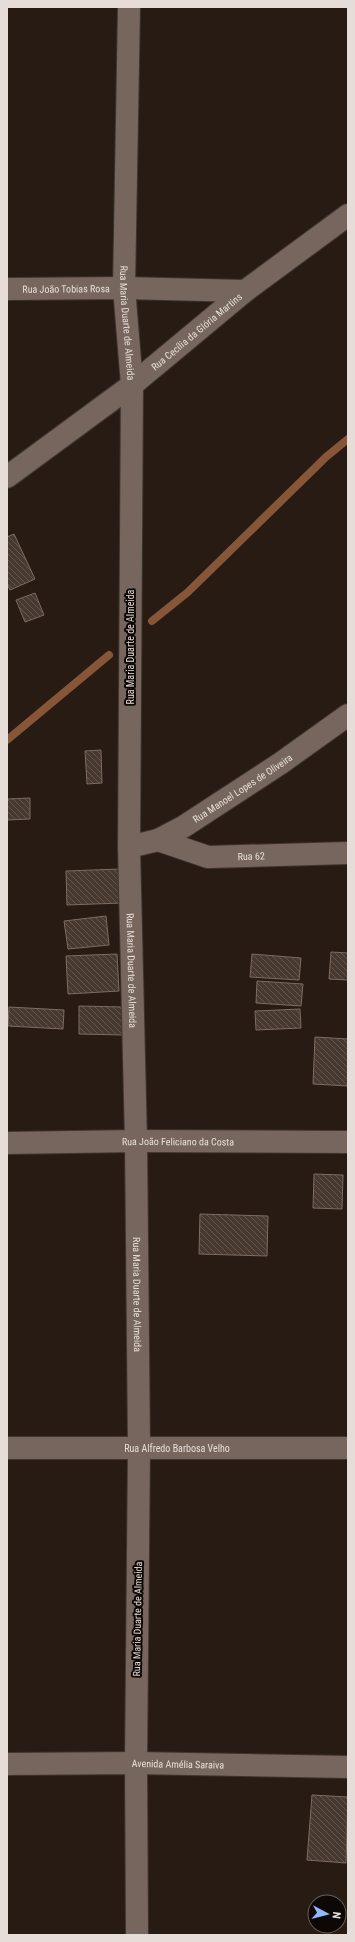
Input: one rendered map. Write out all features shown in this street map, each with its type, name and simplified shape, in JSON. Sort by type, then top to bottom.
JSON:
[{"type":"street","name":"Rua Maria Duarte de Almeida","points":[[129,7],[124,288],[132,385],[129,847],[136,1141],[139,1447],[136,1763],[137,1935]]},
{"type":"street","name":"Rua Cecília da Glória Martins","points":[[7,477],[132,385],[245,291],[348,215]]},
{"type":"street","name":"Rua João Tobias Rosa","points":[[7,289],[124,288],[245,291]]},
{"type":"street","name":"Rua Manoel Lopes de Oliveira","points":[[129,847],[158,840],[183,827],[281,763],[348,715]]},
{"type":"street","name":"Rua 62","points":[[158,840],[208,857],[348,853]]},
{"type":"street","name":"Rua João Feliciano da Costa","points":[[7,1143],[136,1141],[348,1142]]},
{"type":"street","name":"Rua Alfredo Barbosa Velho","points":[[7,1448],[348,1448]]},
{"type":"street","name":"Avenida Amélia Saraiva","points":[[7,1764],[136,1763],[348,1767]]},
{"type":"building","points":[[14,534],[35,579],[10,590],[7,584],[7,537]]},
{"type":"building","points":[[35,593],[44,615],[25,622],[16,600]]},
{"type":"building","points":[[101,750],[102,783],[87,784],[85,751]]},
{"type":"building","points":[[30,798],[30,819],[7,820],[7,799]]},
{"type":"building","points":[[120,869],[122,903],[67,905],[66,871]]},
{"type":"building","points":[[106,916],[109,945],[68,949],[64,921]]},
{"type":"building","points":[[331,952],[348,953],[348,980],[329,979]]},
{"type":"building","points":[[117,954],[119,991],[68,994],[66,956]]},
{"type":"building","points":[[252,954],[301,958],[299,980],[250,977]]},
{"type":"building","points":[[257,981],[303,984],[301,1006],[256,1003]]},
{"type":"building","points":[[79,1006],[123,1007],[123,1035],[79,1034]]},
{"type":"building","points":[[9,1007],[64,1010],[63,1029],[8,1026]]},
{"type":"building","points":[[300,1009],[301,1028],[256,1030],[255,1011]]},
{"type":"building","points":[[315,1037],[348,1039],[348,1086],[313,1084]]},
{"type":"building","points":[[314,1174],[343,1175],[342,1209],[313,1208]]},
{"type":"building","points":[[200,1214],[268,1216],[267,1256],[199,1254]]},
{"type":"building","points":[[312,1795],[348,1797],[346,1863],[307,1860]]},
{"type":"waterway","points":[[152,621],[188,592],[326,457],[348,439]]},
{"type":"waterway","points":[[7,740],[109,655]]}]
